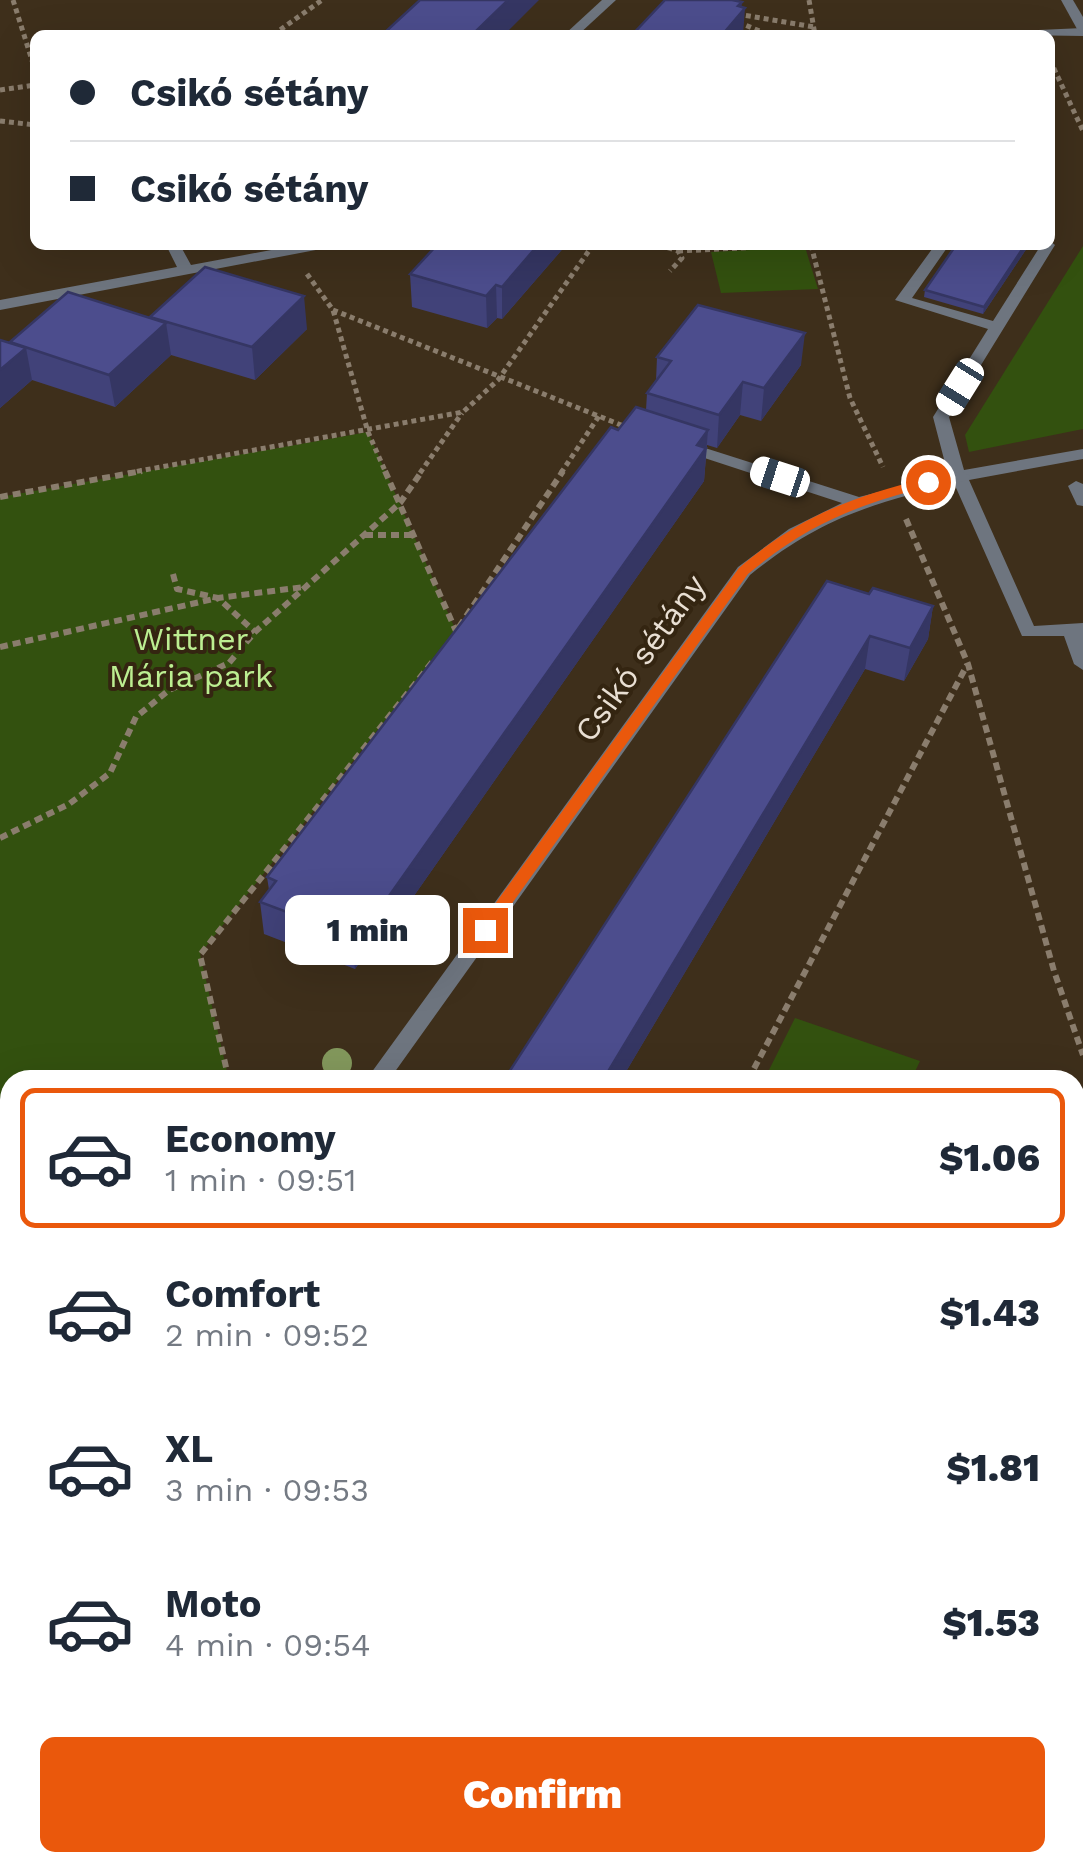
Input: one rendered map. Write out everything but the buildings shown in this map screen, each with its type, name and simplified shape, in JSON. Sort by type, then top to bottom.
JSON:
[{"type":"street","points":[[576,30],[610,0]]},
{"type":"street","points":[[1055,32],[1083,30],[1067,0]]},
{"type":"street","points":[[176,250],[187,272]]},
{"type":"street","points":[[0,305],[300,250]]},
{"type":"street","points":[[938,250],[903,300],[997,327]]},
{"type":"street","points":[[1044,250],[942,417],[953,462],[1028,632],[1077,630],[1083,664]]},
{"type":"street","points":[[632,430],[854,501]]},
{"type":"street","name":"Csikó sétány","points":[[383,1070],[744,571],[780,540],[854,501],[1083,454]]},
{"type":"path","points":[[12,0],[30,55]]},
{"type":"path","points":[[281,30],[322,0]]},
{"type":"path","points":[[809,0],[814,30]]},
{"type":"path","points":[[759,30],[726,14],[814,27]]},
{"type":"path","points":[[1055,71],[1083,132]]},
{"type":"path","points":[[0,90],[30,87]]},
{"type":"path","points":[[0,121],[30,124]]},
{"type":"path","points":[[0,838],[69,804],[110,774],[136,717],[169,690],[229,663],[254,632],[400,503],[463,412],[498,380],[590,250]]},
{"type":"path","points":[[675,250],[699,250]]},
{"type":"path","points":[[813,250],[850,398],[968,664],[1054,971],[1083,1055]]},
{"type":"path","points":[[670,270],[682,258],[678,251]]},
{"type":"path","points":[[292,252],[333,310],[368,432],[456,631]]},
{"type":"path","points":[[333,310],[498,380],[632,430]]},
{"type":"path","points":[[0,497],[463,412]]},
{"type":"path","points":[[226,1070],[200,955],[456,631],[600,416]]},
{"type":"path","points":[[364,536],[414,535]]},
{"type":"path","points":[[173,574],[178,589],[218,598],[254,632]]},
{"type":"path","points":[[0,647],[218,598],[305,586]]},
{"type":"path","points":[[753,1070],[968,664]]},
{"type":"green space","points":[[1083,246],[1083,429],[969,452],[965,435]]},
{"type":"green space","points":[[806,250],[818,289],[721,293],[711,252]]},
{"type":"green space","name":"Wittner Mária park","points":[[368,432],[456,631],[200,954],[227,1070],[0,1070],[0,497]]},
{"type":"green space","points":[[795,1018],[920,1061],[916,1070],[769,1070]]},
{"type":"route","points":[[485,930],[744,571],[780,540],[814,520],[854,501],[928,482]]}]
